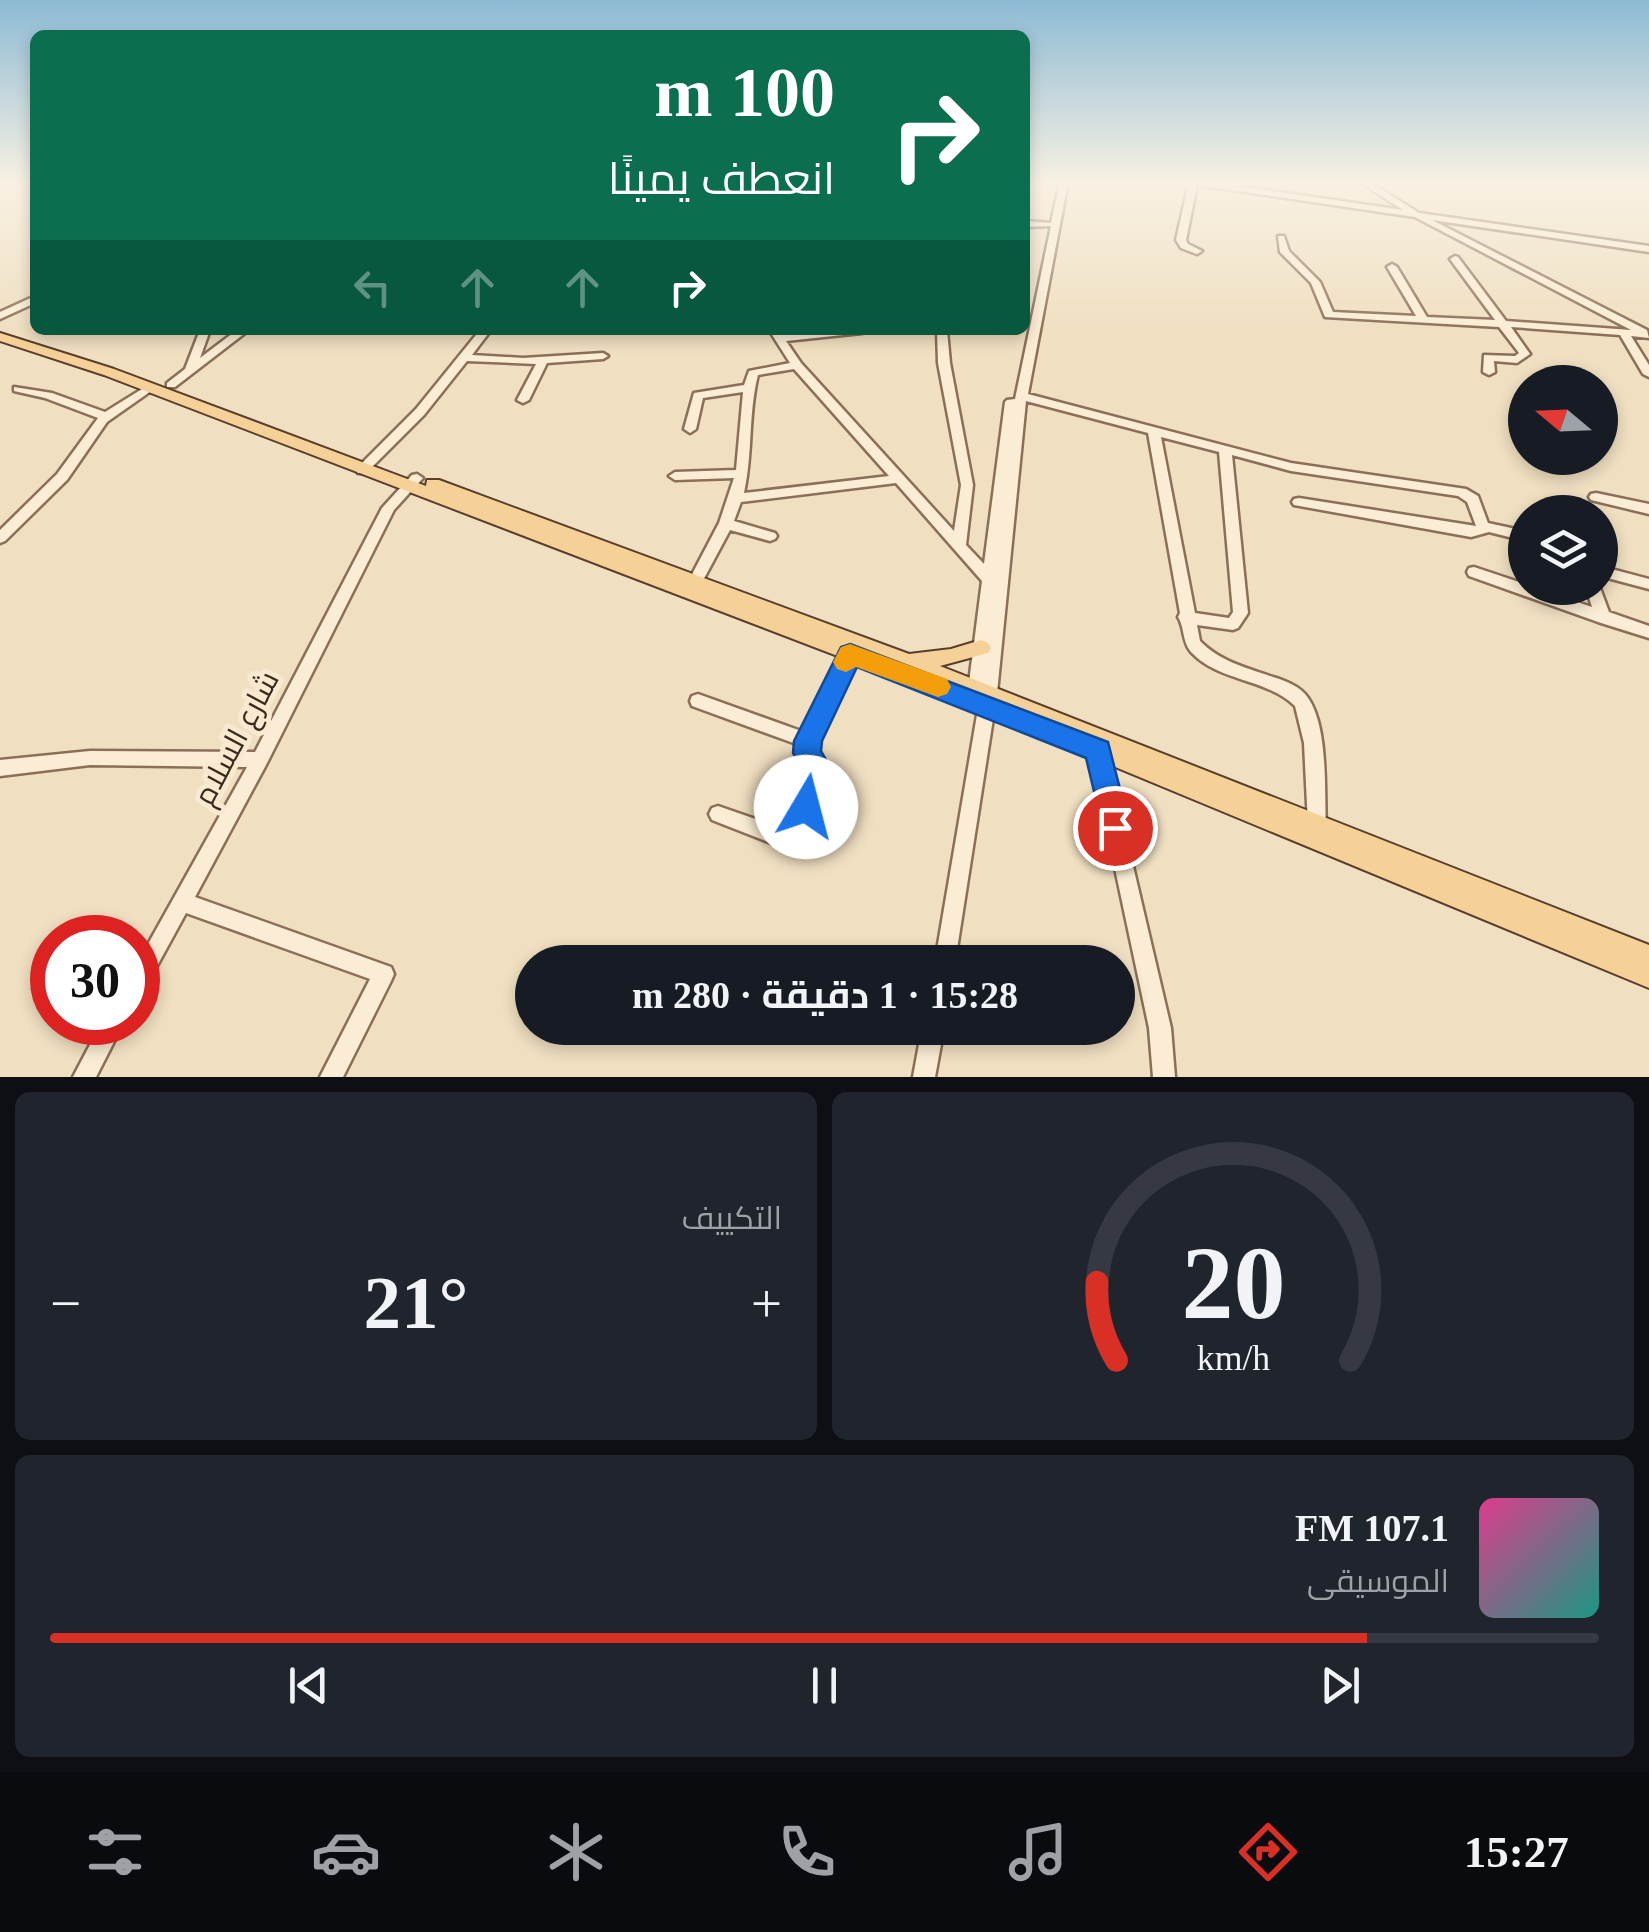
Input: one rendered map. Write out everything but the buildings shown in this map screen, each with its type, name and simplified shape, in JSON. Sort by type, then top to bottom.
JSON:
[{"type":"main road","points":[[0,329],[171,385],[368,466]]},
{"type":"main road","points":[[0,338],[368,466],[850,654],[1317,825],[1649,958]]},
{"type":"main road","points":[[418,485],[695,582],[907,662],[982,701],[1098,751],[1649,976]]},
{"type":"main road","points":[[907,662],[951,657],[980,648]]},
{"type":"street","points":[[1030,322],[1046,232]]},
{"type":"street","points":[[1030,322],[1052,232]]},
{"type":"street","points":[[1183,232],[1184,246],[1198,251]]},
{"type":"street","points":[[1450,232],[1649,335]]},
{"type":"street","points":[[1526,232],[1649,249]]},
{"type":"street","points":[[1280,238],[1285,252],[1316,282],[1327,314],[1649,335]]},
{"type":"street","points":[[1455,258],[1506,323],[1524,354],[1517,360],[1488,357],[1490,372]]},
{"type":"street","points":[[1392,267],[1423,319]]},
{"type":"street","points":[[0,316],[30,301]]},
{"type":"street","points":[[1624,333],[1648,370]]},
{"type":"street","points":[[190,371],[202,335]]},
{"type":"street","points":[[171,385],[237,335]]},
{"type":"street","points":[[368,466],[482,335]]},
{"type":"street","points":[[779,335],[796,364],[989,579]]},
{"type":"street","points":[[942,335],[967,485],[959,548]]},
{"type":"street","points":[[982,701],[980,648],[1005,436],[1027,335]]},
{"type":"street","points":[[947,945],[1029,335]]},
{"type":"street","points":[[466,358],[542,360],[603,356]]},
{"type":"street","points":[[523,400],[542,360]]},
{"type":"street","points":[[695,582],[726,524],[742,474],[753,373],[796,364]]},
{"type":"street","points":[[0,538],[62,476],[106,417],[150,387]]},
{"type":"street","points":[[690,428],[698,395],[749,388]]},
{"type":"street","points":[[18,389],[48,395],[106,417]]},
{"type":"street","points":[[1022,396],[1322,474],[1388,479],[1461,492],[1473,499],[1483,530],[1471,532],[1299,502]]},
{"type":"street","points":[[1154,432],[1193,644],[1204,658],[1292,694],[1303,704],[1308,721],[1317,825]]},
{"type":"street","points":[[1185,617],[1234,624],[1242,612],[1225,450]]},
{"type":"street","points":[[675,476],[742,474]]},
{"type":"street","points":[[735,498],[898,479]]},
{"type":"street","name":"شارع السلام","points":[[160,942],[260,760],[383,521],[418,485]]},
{"type":"street","points":[[1618,503],[1649,509]]},
{"type":"street","points":[[726,524],[770,536]]},
{"type":"street","points":[[1483,526],[1508,532]]},
{"type":"street","points":[[1474,572],[1649,632]]},
{"type":"street","points":[[1618,576],[1649,584]]},
{"type":"street","points":[[1599,605],[1604,618]]},
{"type":"street","points":[[718,814],[784,839],[793,838],[817,780],[816,764],[807,753],[808,741],[850,654]]},
{"type":"street","points":[[698,700],[808,741]]},
{"type":"street","points":[[1098,751],[1157,1014],[1164,1077]]},
{"type":"street","points":[[0,768],[90,758],[260,760]]},
{"type":"street","points":[[182,902],[384,974],[330,1077]]},
{"type":"street","points":[[84,1077],[101,1045]]},
{"type":"street","points":[[924,1077],[930,1045]]},
{"type":"slow traffic","points":[[846,662],[850,654],[938,687]]},
{"type":"route","points":[[806,807],[818,772],[807,753],[808,741],[850,654],[1098,751],[1115,828]]}]
